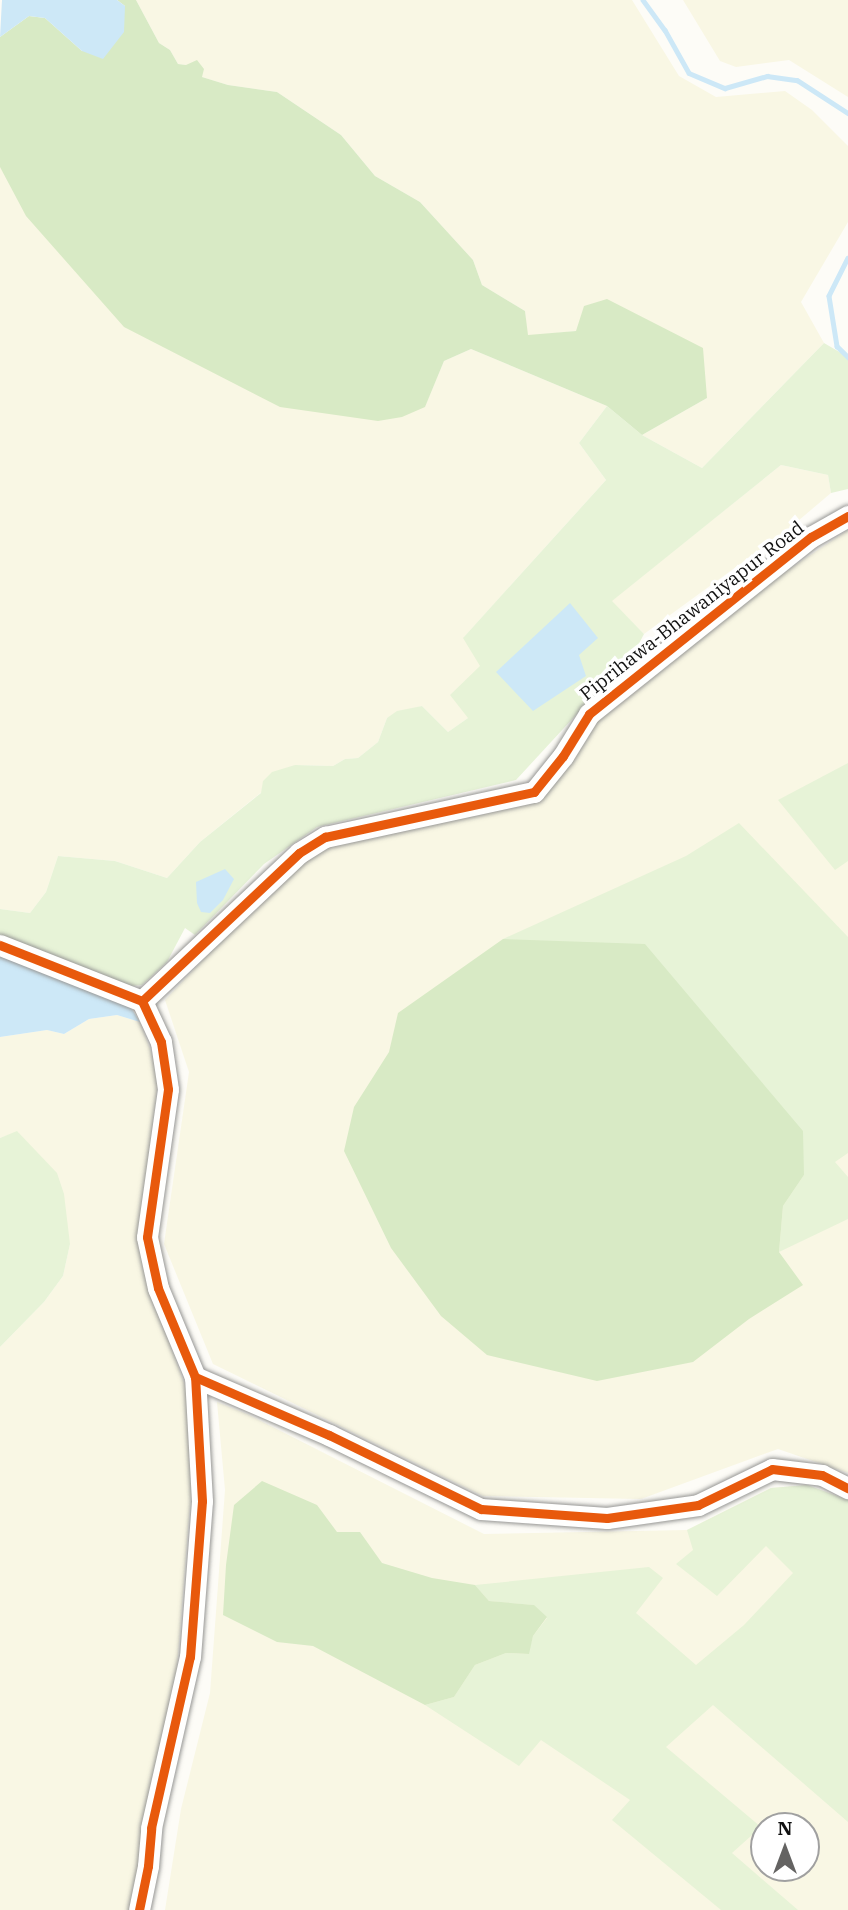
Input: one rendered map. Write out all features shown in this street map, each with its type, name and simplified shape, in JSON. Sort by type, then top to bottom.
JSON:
[{"type":"street","name":"Piprihawa-Bhawaniyapur Road","points":[[142,1001],[299,853],[325,837],[534,792],[563,755],[589,714],[811,537],[848,516]]},
{"type":"street","points":[[0,945],[142,1001],[161,1042],[168,1089],[147,1237],[158,1287],[195,1377],[202,1501],[190,1657],[151,1828],[148,1866],[139,1910]]},
{"type":"street","points":[[195,1377],[330,1435],[481,1509],[607,1518],[698,1505],[772,1469],[822,1475],[848,1488]]},
{"type":"shaded area","points":[[136,0],[632,0],[679,76],[716,97],[785,91],[812,110],[848,146],[848,222],[801,302],[824,343],[702,468],[642,435],[707,398],[576,331],[527,336],[525,311],[482,285],[473,260],[420,202],[375,176],[341,135],[277,92],[228,85],[202,77],[186,65],[178,64],[170,50],[159,43]]},
{"type":"shaded area","points":[[683,0],[848,0],[848,97],[789,60],[736,67],[720,61]]},
{"type":"shaded area","points":[[0,167],[425,406],[444,361],[471,349],[607,406],[579,443],[606,480],[464,637],[481,666],[468,718],[448,732],[422,706],[387,718],[378,742],[358,758],[345,759],[333,766],[295,765],[200,842],[167,878],[115,861],[58,856],[46,892],[30,913],[0,909]]},
{"type":"shaded area","points":[[781,465],[828,475],[831,493],[792,526],[644,634],[611,601]]},
{"type":"shaded area","points":[[848,530],[848,1473],[778,1449],[641,1499],[483,1496],[213,1364],[164,1244],[189,1072],[165,1000],[236,925],[321,847],[538,801],[596,719],[755,592]]},
{"type":"shaded area","points":[[117,1015],[140,1022],[159,1073],[147,1175],[160,1317],[188,1394],[192,1479],[176,1680],[131,1910],[0,1910],[0,1347],[44,1302],[63,1276],[70,1244],[18,1132],[0,1138],[0,1037],[47,1030],[64,1034],[89,1019]]},
{"type":"shaded area","points":[[217,1402],[247,1414],[484,1534],[687,1530],[771,1488],[807,1485],[848,1500],[848,1910],[165,1910],[181,1809],[210,1693],[225,1490]]},
{"type":"green space","points":[[117,0],[136,0],[159,43],[170,50],[178,64],[186,65],[197,60],[204,69],[202,77],[228,85],[277,92],[341,135],[375,176],[420,202],[473,260],[482,285],[525,311],[528,335],[576,331],[584,306],[607,299],[703,348],[707,398],[642,435],[607,406],[471,349],[444,361],[425,407],[402,417],[378,421],[280,407],[124,327],[26,216],[0,167],[0,37],[29,16],[45,18],[82,51],[125,6]]},
{"type":"green space","points":[[824,343],[848,357],[848,489],[831,493],[828,475],[781,465],[612,601],[644,634],[635,651],[516,780],[317,827],[264,864],[195,935],[185,928],[167,962],[142,985],[108,988],[0,945],[0,909],[30,913],[46,892],[58,856],[115,861],[167,878],[200,842],[261,793],[263,781],[272,772],[295,765],[333,766],[345,759],[358,758],[378,742],[387,718],[397,711],[422,706],[448,732],[468,718],[450,695],[480,666],[463,638],[606,480],[579,443],[607,406],[642,435],[702,468]]},
{"type":"green space","points":[[848,763],[848,861],[835,870],[778,800]]},
{"type":"green space","points":[[739,823],[848,937],[848,1153],[835,1162],[848,1177],[848,1219],[779,1252],[783,1206],[804,1175],[503,939],[686,856]]},
{"type":"green space","points":[[503,939],[645,944],[803,1131],[804,1175],[783,1206],[779,1252],[803,1285],[749,1319],[693,1362],[597,1381],[487,1355],[441,1316],[391,1248],[344,1151],[354,1107],[389,1052],[398,1013]]},
{"type":"green space","points":[[17,1131],[57,1173],[64,1194],[70,1244],[63,1276],[44,1302],[0,1347],[0,1138]]},
{"type":"green space","points":[[262,1481],[317,1505],[337,1532],[360,1532],[382,1563],[432,1578],[475,1585],[489,1601],[534,1605],[547,1617],[533,1636],[529,1654],[506,1653],[475,1665],[454,1697],[425,1705],[313,1646],[277,1642],[223,1615],[234,1505]]},
{"type":"green space","points":[[807,1485],[848,1500],[848,1822],[713,1705],[666,1747],[750,1818],[750,1837],[732,1853],[750,1869],[750,1882],[766,1882],[798,1910],[721,1910],[612,1820],[630,1800],[541,1740],[519,1766],[425,1705],[454,1697],[475,1665],[506,1653],[528,1654],[533,1636],[547,1618],[533,1605],[489,1601],[475,1585],[649,1567],[663,1578],[636,1613],[696,1665],[744,1625],[793,1573],[766,1546],[717,1596],[676,1564],[693,1550],[687,1530],[771,1488]]},
{"type":"water","points":[[2,0],[117,0],[125,6],[124,32],[103,59],[82,51],[45,18],[29,16],[0,37]]},
{"type":"water","points":[[570,603],[598,638],[579,655],[586,676],[533,711],[496,672]]},
{"type":"water","points":[[225,869],[234,879],[223,900],[210,913],[201,912],[197,903],[196,882]]},
{"type":"water","points":[[0,954],[128,1003],[140,1022],[117,1015],[89,1019],[64,1034],[47,1030],[0,1037]]},
{"type":"waterway","points":[[643,0],[665,30],[689,73],[725,88],[767,76],[797,80],[848,113]]},
{"type":"waterway","points":[[848,258],[829,296],[837,346],[848,357]]},
{"type":"cycle path","points":[[0,945],[142,1001],[299,853],[325,837],[534,792],[563,756],[589,714],[811,537],[848,516]]},
{"type":"cycle path","points":[[139,1910],[148,1866],[151,1828],[190,1657],[202,1501],[195,1377],[158,1288],[147,1237],[168,1089],[161,1042],[142,1001]]},
{"type":"cycle path","points":[[195,1377],[329,1435],[481,1509],[607,1518],[698,1505],[772,1469],[822,1475],[848,1488]]}]
